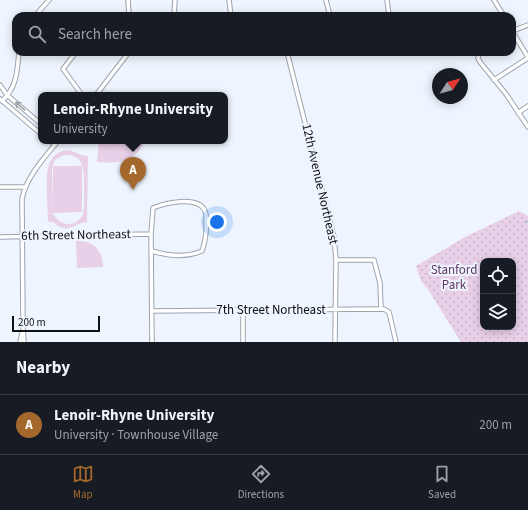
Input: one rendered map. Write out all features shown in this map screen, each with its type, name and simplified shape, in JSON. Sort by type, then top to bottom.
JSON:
[{"type":"street","points":[[38,12],[49,0]]},
{"type":"street","points":[[128,0],[129,12]]},
{"type":"street","points":[[174,12],[175,0]]},
{"type":"street","points":[[229,0],[230,12]]},
{"type":"street","points":[[326,0],[329,12]]},
{"type":"street","points":[[387,0],[388,12]]},
{"type":"street","points":[[494,0],[502,12]]},
{"type":"street","points":[[516,30],[528,25]]},
{"type":"street","points":[[494,80],[528,58],[516,38]]},
{"type":"street","points":[[18,56],[14,82],[8,95],[1,100],[38,131]]},
{"type":"street","points":[[73,56],[63,69],[80,92]]},
{"type":"street","points":[[98,92],[126,56]]},
{"type":"street","name":"12th Avenue Northeast","points":[[288,56],[334,237],[336,260],[335,342]]},
{"type":"street","points":[[479,56],[479,60],[506,94],[528,127]]},
{"type":"street","points":[[0,86],[38,121]]},
{"type":"street","points":[[518,112],[528,106]]},
{"type":"street","points":[[24,342],[22,326],[22,203],[25,187],[55,145]]},
{"type":"street","points":[[0,187],[25,187]]},
{"type":"street","points":[[152,250],[180,256],[191,256],[202,251],[206,241],[206,212],[202,206],[192,202],[164,204],[152,208],[151,234],[152,342]]},
{"type":"street","name":"6th Street Northeast","points":[[0,237],[151,234]]},
{"type":"street","points":[[336,260],[374,260],[380,283],[381,309]]},
{"type":"street","name":"7th Street Northeast","points":[[152,311],[384,309],[389,312],[396,342]]},
{"type":"street","points":[[243,310],[243,342]]},
{"type":"street","points":[[20,342],[22,326]]},
{"type":"green space","points":[[99,144],[143,144],[136,153],[125,160],[112,163],[97,162]]},
{"type":"green space","points":[[67,150],[88,156],[87,222],[71,228],[63,228],[53,222],[48,222],[48,167],[55,155]],"holes":[[[64,155],[71,155],[77,158],[83,167],[84,207],[82,216],[79,220],[75,223],[66,224],[62,223],[53,213],[82,212],[82,166],[53,166],[53,212],[52,168],[55,160]]]},
{"type":"green space","name":"Stanford Park","points":[[519,211],[528,216],[528,342],[461,342],[429,291],[421,281],[416,266],[465,237]]},
{"type":"green space","points":[[76,241],[87,242],[96,247],[103,261],[103,267],[77,268]]},
{"type":"place","name":"Lenoir-Rhyne University","points":[[133,190]]}]
